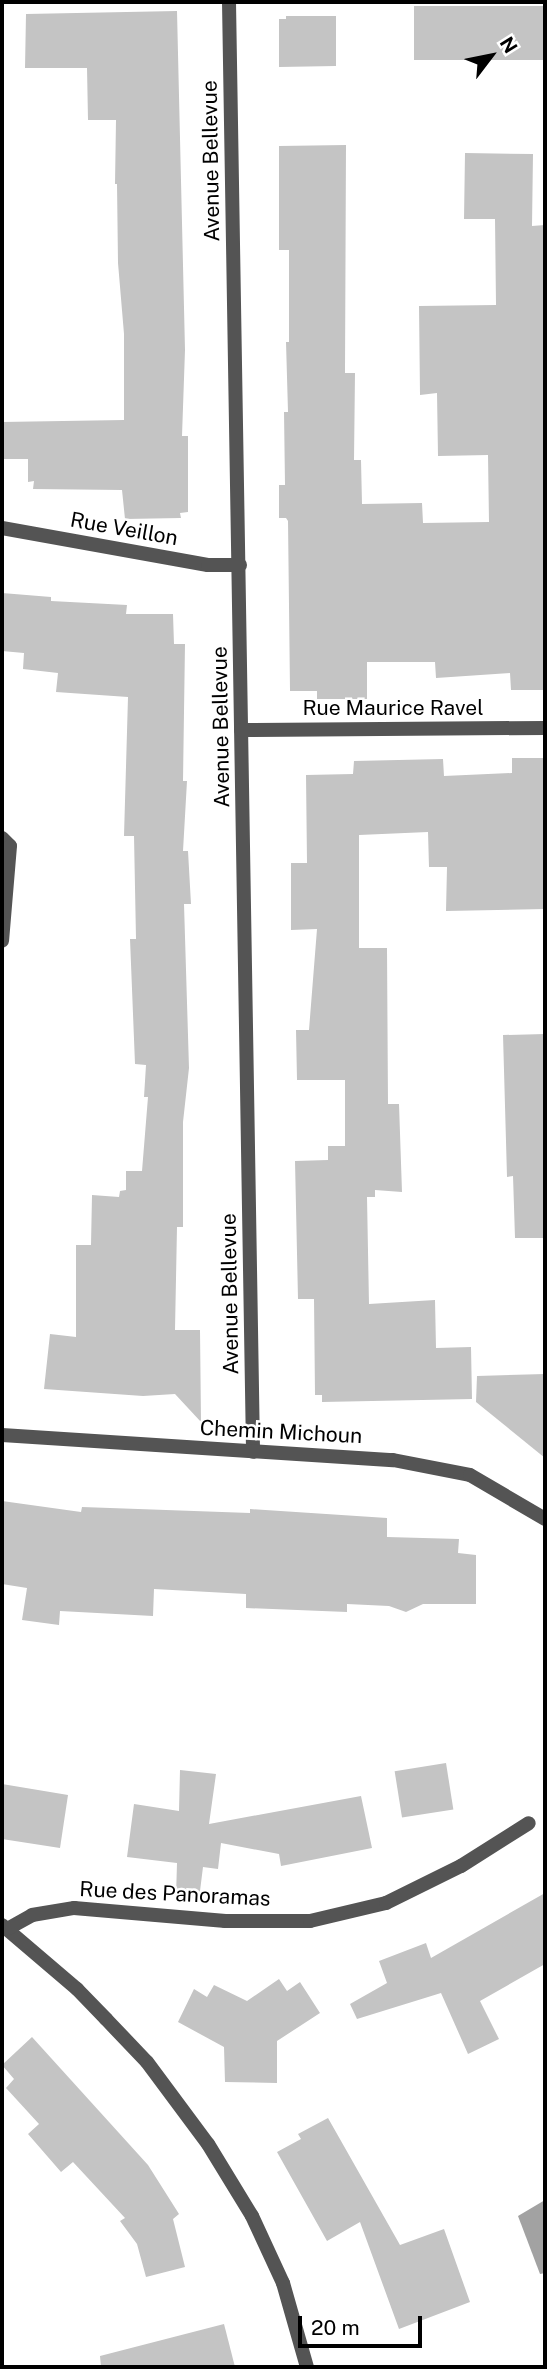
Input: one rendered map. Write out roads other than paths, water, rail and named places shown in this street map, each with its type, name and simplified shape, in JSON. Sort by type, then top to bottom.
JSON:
[{"type":"street","name":"Avenue Bellevue","points":[[229,2],[253,1452]]},
{"type":"street","name":"Rue Veillon","points":[[2,528],[208,565],[240,565]]},
{"type":"street","name":"Rue Maurice Ravel","points":[[241,730],[545,728]]},
{"type":"street","points":[[2,838],[10,846],[2,941]]},
{"type":"street","name":"Chemin Michoun","points":[[2,1435],[393,1460],[470,1475],[545,1519]]},
{"type":"street","name":"Rue des Panoramas","points":[[6,1926],[33,1914],[74,1908],[225,1922],[310,1921],[386,1903],[461,1866],[529,1823]]},
{"type":"street","points":[[6,1926],[77,1989],[147,2062],[208,2144],[251,2216],[283,2283],[307,2367]]}]
